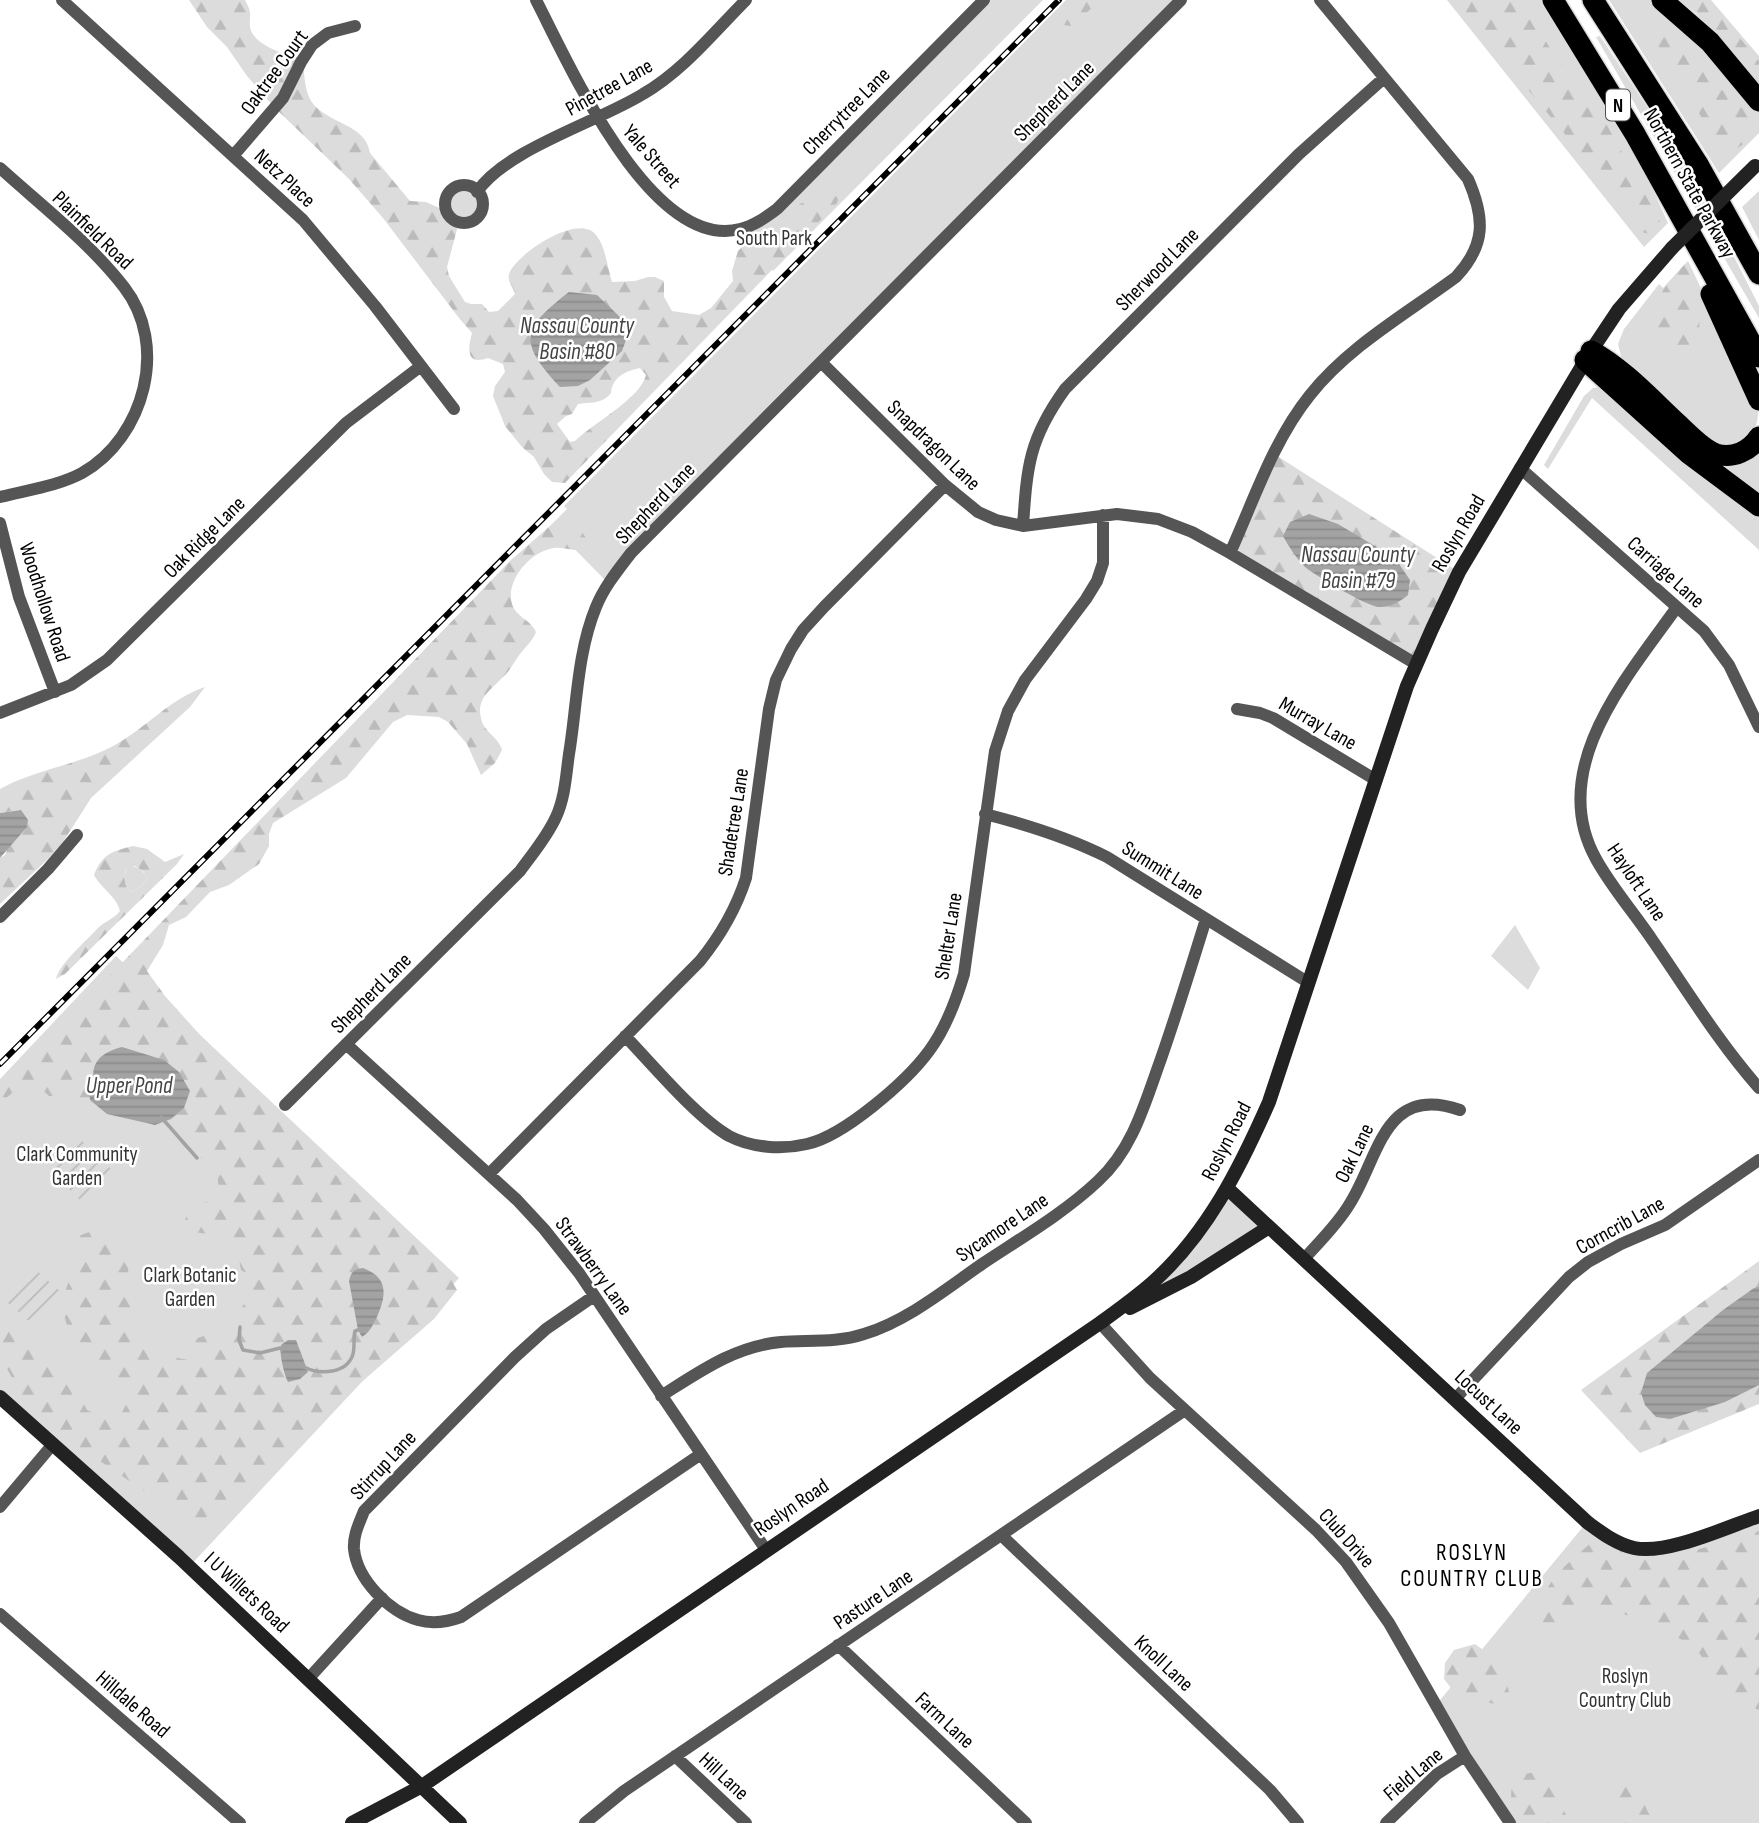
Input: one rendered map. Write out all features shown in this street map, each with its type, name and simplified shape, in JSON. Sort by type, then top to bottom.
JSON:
[{"type":"highway","name":"Northern State Parkway","points":[[1553,0],[1635,134],[1759,357]]},
{"type":"highway","name":"Northern State Parkway","points":[[1593,0],[1699,166],[1735,226],[1759,274]]},
{"type":"highway","points":[[1662,0],[1710,42],[1759,101]]},
{"type":"highway","points":[[1699,248],[1713,302],[1759,400]]},
{"type":"highway","points":[[1588,356],[1609,361],[1713,453],[1731,455],[1743,452],[1759,437]]},
{"type":"highway","points":[[1588,356],[1694,459],[1759,506]]},
{"type":"main road","name":"Roslyn Road","points":[[352,1823],[422,1786],[1100,1323],[1152,1283],[1172,1262],[1209,1216],[1244,1160],[1269,1102],[1416,664],[1459,572],[1619,309],[1672,248],[1757,164]]},
{"type":"main road","name":"Locust Lane","points":[[1227,1188],[1587,1522],[1610,1540],[1635,1548],[1656,1549],[1759,1517]]},
{"type":"main road","points":[[1100,1323],[1191,1277],[1269,1227]]},
{"type":"main road","name":"I U Willets Road","points":[[0,1397],[309,1678],[460,1823]]},
{"type":"street","name":"Netz Place","points":[[62,0],[303,220],[376,306],[454,409]]},
{"type":"street","name":"Yale Street","points":[[536,0],[597,117],[632,167],[678,215],[697,226],[726,230]]},
{"type":"street","name":"Pinetree Lane","points":[[478,192],[489,177],[511,160],[643,94],[674,73],[747,0]]},
{"type":"street","name":"Cherrytree Lane","points":[[726,230],[738,230],[757,223],[778,209],[984,0]]},
{"type":"street","name":"Shepherd Lane","points":[[285,1105],[520,870],[546,836],[557,815],[563,793],[588,628],[597,604],[631,553],[1181,0]]},
{"type":"street","points":[[1230,553],[1274,454],[1293,419],[1310,396],[1348,355],[1456,277],[1469,264],[1479,242],[1479,204],[1468,179],[1320,0]]},
{"type":"street","name":"Oaktree Court","points":[[233,156],[284,98],[301,62],[318,38],[341,28],[355,26]]},
{"type":"street","name":"Sherwood Lane","points":[[1023,526],[1026,479],[1034,443],[1046,416],[1065,389],[1299,154],[1384,78]]},
{"type":"street","name":"Plainfield Road","points":[[0,168],[99,258],[125,288],[134,304],[147,349],[146,380],[140,404],[124,433],[108,453],[95,465],[74,477],[0,497]]},
{"type":"street","name":"Snapdragon Lane","points":[[821,362],[945,485],[978,512],[996,520],[1023,526],[1103,514],[1158,519],[1192,532],[1230,553],[1416,664]]},
{"type":"street","name":"Oak Ridge Lane","points":[[0,713],[55,692],[85,677],[107,660],[346,423],[421,366]]},
{"type":"street","name":"Carriage Lane","points":[[1520,468],[1704,631],[1729,665],[1759,727]]},
{"type":"street","name":"Shadetree Lane","points":[[489,1174],[700,961],[719,937],[739,899],[751,849],[769,709],[776,680],[791,649],[803,630],[824,607],[945,485]]},
{"type":"street","name":"Shelter Lane","points":[[625,1036],[706,1119],[730,1136],[751,1144],[783,1148],[810,1144],[830,1135],[900,1085],[929,1052],[944,1028],[957,998],[964,974],[995,751],[1008,711],[1025,680],[1086,600],[1097,581],[1103,563],[1103,514]]},
{"type":"street","name":"Woodhollow Road","points":[[0,523],[19,597],[55,692]]},
{"type":"street","name":"Hayloft Lane","points":[[1677,607],[1634,667],[1591,744],[1580,783],[1583,822],[1596,859],[1759,1088]]},
{"type":"street","name":"Murray Lane","points":[[1237,709],[1273,718],[1376,780]]},
{"type":"street","name":"Summit Lane","points":[[985,814],[1073,840],[1107,857],[1309,983]]},
{"type":"street","points":[[0,917],[48,869],[77,835]]},
{"type":"street","name":"Sycamore Lane","points":[[662,1396],[709,1365],[735,1353],[778,1342],[842,1339],[865,1334],[891,1323],[1062,1209],[1099,1181],[1136,1129],[1206,919]]},
{"type":"street","name":"Strawberry Lane","points":[[346,1044],[489,1174],[544,1229],[579,1273],[766,1550]]},
{"type":"street","name":"Oak Lane","points":[[1304,1259],[1349,1207],[1379,1139],[1391,1123],[1406,1111],[1421,1105],[1446,1106],[1460,1110]]},
{"type":"street","name":"Corncrib Lane","points":[[1455,1399],[1569,1277],[1588,1262],[1665,1225],[1759,1160]]},
{"type":"street","name":"Stirrup Lane","points":[[594,1296],[546,1329],[515,1357],[363,1511],[355,1534],[356,1560],[365,1578],[382,1598],[407,1616],[419,1620],[448,1621],[461,1617],[701,1454]]},
{"type":"street","name":"Club Drive","points":[[1100,1323],[1150,1378],[1315,1530],[1346,1562],[1389,1623],[1465,1756],[1510,1823]]},
{"type":"street","name":"Pasture Lane","points":[[584,1823],[624,1791],[1185,1410]]},
{"type":"street","points":[[0,1507],[53,1444]]},
{"type":"street","name":"Knoll Lane","points":[[1001,1535],[1270,1790],[1298,1823]]},
{"type":"street","points":[[309,1678],[382,1598]]},
{"type":"street","name":"Hilldale Road","points":[[0,1614],[240,1823]]},
{"type":"street","name":"Farm Lane","points":[[838,1645],[1026,1823]]},
{"type":"street","name":"Hill Lane","points":[[675,1756],[746,1823]]},
{"type":"street","name":"Field Lane","points":[[1386,1823],[1437,1774],[1465,1756]]},
{"type":"green space","points":[[189,0],[245,0],[250,11],[250,27],[257,40],[280,52],[303,58],[307,91],[318,109],[361,135],[370,153],[410,201],[426,202],[446,211],[459,222],[447,267],[449,276],[465,302],[482,304],[489,312],[498,311],[515,294],[509,274],[523,256],[563,232],[588,229],[596,235],[604,251],[612,282],[655,277],[664,281],[664,297],[672,311],[699,315],[711,308],[733,281],[732,271],[738,251],[745,244],[758,237],[773,241],[778,239],[784,230],[786,213],[805,201],[812,190],[821,189],[825,195],[834,194],[838,199],[837,203],[565,483],[552,482],[534,457],[505,426],[493,396],[495,386],[505,372],[503,364],[488,358],[472,358],[469,350],[472,333],[383,218],[349,179],[275,108],[247,76],[227,47],[207,27]],"holes":[[[640,368],[646,375],[642,384],[626,402],[575,441],[570,442],[557,424],[572,414],[578,404],[597,402],[607,397],[614,383],[623,374]]]},
{"type":"green space","name":"South Park","points":[[984,0],[1043,0],[773,271],[738,230],[757,223]]},
{"type":"green space","points":[[1066,0],[1181,0],[607,582],[551,525],[567,509],[564,506]]},
{"type":"green space","points":[[1085,0],[1102,0],[1070,26],[1059,24]]},
{"type":"green space","points":[[1447,0],[1541,0],[1615,115],[1668,223],[1644,247]]},
{"type":"green space","points":[[1454,0],[1522,0],[1548,45],[1603,118],[1660,221],[1657,229],[1650,234],[1641,232],[1629,212]]},
{"type":"green space","points":[[1609,0],[1655,0],[1685,25],[1759,109],[1759,133],[1719,173]]},
{"type":"green space","points":[[1679,0],[1711,0],[1759,56],[1759,87],[1697,14]]},
{"type":"green space","points":[[1686,0],[1708,0],[1759,61],[1759,84],[1724,38]]},
{"type":"green space","points":[[1670,34],[1684,46],[1719,87],[1754,119],[1758,126],[1742,145],[1732,149],[1719,145],[1690,99],[1679,73],[1658,46],[1658,36]]},
{"type":"green space","points":[[1600,36],[1663,131],[1722,233],[1759,306],[1759,318],[1596,37]]},
{"type":"green space","points":[[464,185],[477,191],[483,204],[477,217],[464,223],[451,217],[445,204],[451,191]]},
{"type":"green space","points":[[1759,191],[1759,240],[1742,207]]},
{"type":"green space","points":[[1688,261],[1758,408],[1754,429],[1747,438],[1730,450],[1714,445],[1622,360],[1618,344],[1624,329],[1659,284],[1663,288]]},
{"type":"green space","points":[[1685,264],[1694,282],[1698,300],[1698,338],[1682,350],[1666,348],[1654,336],[1657,304],[1664,289]]},
{"type":"green space","points":[[1602,387],[1759,513],[1759,550],[1592,398],[1548,469],[1544,465],[1584,396],[1593,388]]},
{"type":"green space","points":[[1607,396],[1713,490],[1759,522],[1759,539],[1599,397]]},
{"type":"green space","points":[[1759,448],[1759,498],[1718,468]]},
{"type":"green space","points":[[1274,454],[1459,572],[1416,664],[1230,553]]},
{"type":"green space","name":"Clark Botanic Garden","points":[[568,520],[578,526],[586,538],[576,550],[554,548],[537,555],[522,568],[512,586],[514,608],[536,632],[481,705],[482,723],[498,741],[502,750],[495,763],[481,775],[467,744],[448,722],[439,717],[407,715],[393,722],[346,778],[273,823],[269,846],[259,864],[229,885],[210,892],[186,917],[169,925],[163,945],[147,971],[165,996],[272,1115],[378,1215],[446,1271],[457,1290],[434,1319],[196,1526],[63,1436],[36,1422],[0,1360],[0,1326],[7,1330],[27,1330],[35,1337],[44,1353],[73,1383],[87,1410],[116,1424],[132,1393],[71,1338],[61,1306],[75,1260],[73,1238],[100,1228],[117,1235],[129,1263],[126,1292],[134,1319],[142,1333],[167,1356],[189,1360],[195,1339],[229,1327],[246,1301],[254,1278],[241,1270],[235,1238],[194,1232],[184,1222],[194,1207],[220,1198],[216,1165],[192,1153],[178,1137],[171,1119],[184,1108],[92,1072],[94,1082],[90,1100],[98,1108],[72,1096],[49,1096],[37,1085],[24,1083],[5,1099],[11,1112],[0,1113],[0,1083],[27,1053],[120,965],[510,561],[551,525]],"holes":[[[378,1278],[382,1285],[382,1305],[369,1332],[358,1331],[349,1281]],[[299,1348],[301,1360],[308,1369],[300,1379],[288,1382],[279,1351]]]},
{"type":"green space","points":[[205,687],[190,707],[91,798],[63,842],[0,904],[0,858],[5,855],[21,810],[0,813],[0,789],[28,776],[101,752],[127,738],[181,698]]},
{"type":"green space","points":[[133,846],[147,849],[165,862],[184,854],[65,974],[56,979],[74,952],[120,911],[116,901],[94,875],[105,858]],"holes":[[[135,866],[143,871],[147,879],[132,892],[126,884],[126,869]]]},
{"type":"green space","points":[[130,866],[140,870],[147,879],[132,892],[125,882],[126,869]]},
{"type":"green space","points":[[1515,925],[1540,968],[1528,990],[1491,956]]},
{"type":"green space","name":"Clark Botanic Garden","points":[[116,956],[459,1278],[188,1568],[0,1396],[0,1079]]},
{"type":"green space","name":"Clark Community Garden","points":[[76,1135],[116,1174],[85,1205],[46,1166]]},
{"type":"green space","points":[[1227,1188],[1269,1227],[1165,1291],[1152,1283]]},
{"type":"green space","points":[[1759,1261],[1759,1404],[1640,1453],[1581,1390]]},
{"type":"green space","points":[[37,1271],[60,1291],[31,1323],[8,1303]]},
{"type":"green space","name":"Roslyn Country Club","points":[[1759,1516],[1759,1823],[1510,1823],[1436,1705],[1587,1522],[1635,1548]]},
{"type":"green space","points":[[1759,1531],[1759,1549],[1748,1553],[1744,1565],[1759,1597],[1759,1710],[1740,1703],[1715,1676],[1695,1647],[1647,1621],[1592,1605],[1550,1632],[1537,1626],[1539,1611],[1548,1587],[1563,1568],[1593,1541],[1635,1555],[1648,1556],[1680,1553]]},
{"type":"green space","points":[[1475,1644],[1494,1661],[1506,1682],[1510,1700],[1499,1706],[1460,1697],[1444,1679],[1445,1663],[1454,1650]]},
{"type":"green space","points":[[1624,1763],[1630,1763],[1635,1770],[1648,1812],[1660,1823],[1622,1823],[1613,1784],[1615,1769]]},
{"type":"green space","points":[[1537,1772],[1553,1782],[1560,1791],[1560,1803],[1570,1823],[1519,1823],[1511,1796],[1512,1782],[1522,1774]]},
{"type":"water","name":"Nassau County Basin #80","points":[[569,292],[597,295],[620,317],[627,337],[622,351],[590,380],[578,386],[560,387],[537,358],[531,336],[541,316]]},
{"type":"water","name":"Nassau County Basin #79","points":[[1309,514],[1338,524],[1395,558],[1410,580],[1408,595],[1394,604],[1378,607],[1341,590],[1305,567],[1283,536],[1290,522]]},
{"type":"water","points":[[21,810],[28,820],[27,827],[0,858],[0,813]]},
{"type":"water","name":"Upper Pond","points":[[122,1047],[164,1060],[179,1072],[190,1091],[184,1108],[171,1119],[155,1125],[107,1114],[90,1100],[89,1091],[94,1082],[94,1068],[99,1058]]},
{"type":"water","points":[[363,1268],[378,1277],[382,1283],[383,1296],[376,1319],[362,1337],[358,1330],[349,1281],[353,1272]]},
{"type":"water","points":[[1759,1287],[1759,1385],[1725,1402],[1670,1419],[1656,1417],[1645,1405],[1641,1393],[1647,1373],[1723,1310]]},
{"type":"water","points":[[288,1340],[296,1340],[308,1372],[300,1379],[288,1382],[282,1364],[281,1345]]},
{"type":"waterway","points":[[161,1117],[197,1158]]},
{"type":"waterway","points":[[240,1327],[239,1340],[243,1350],[260,1353],[280,1348],[282,1350]]},
{"type":"waterway","points":[[304,1367],[325,1372],[345,1366],[353,1354],[354,1334],[358,1330]]},
{"type":"railway","points":[[0,1064],[1059,0]]},
{"type":"district","name":"ROSLYN COUNTRY CLUB","points":[[1472,1565]]}]
